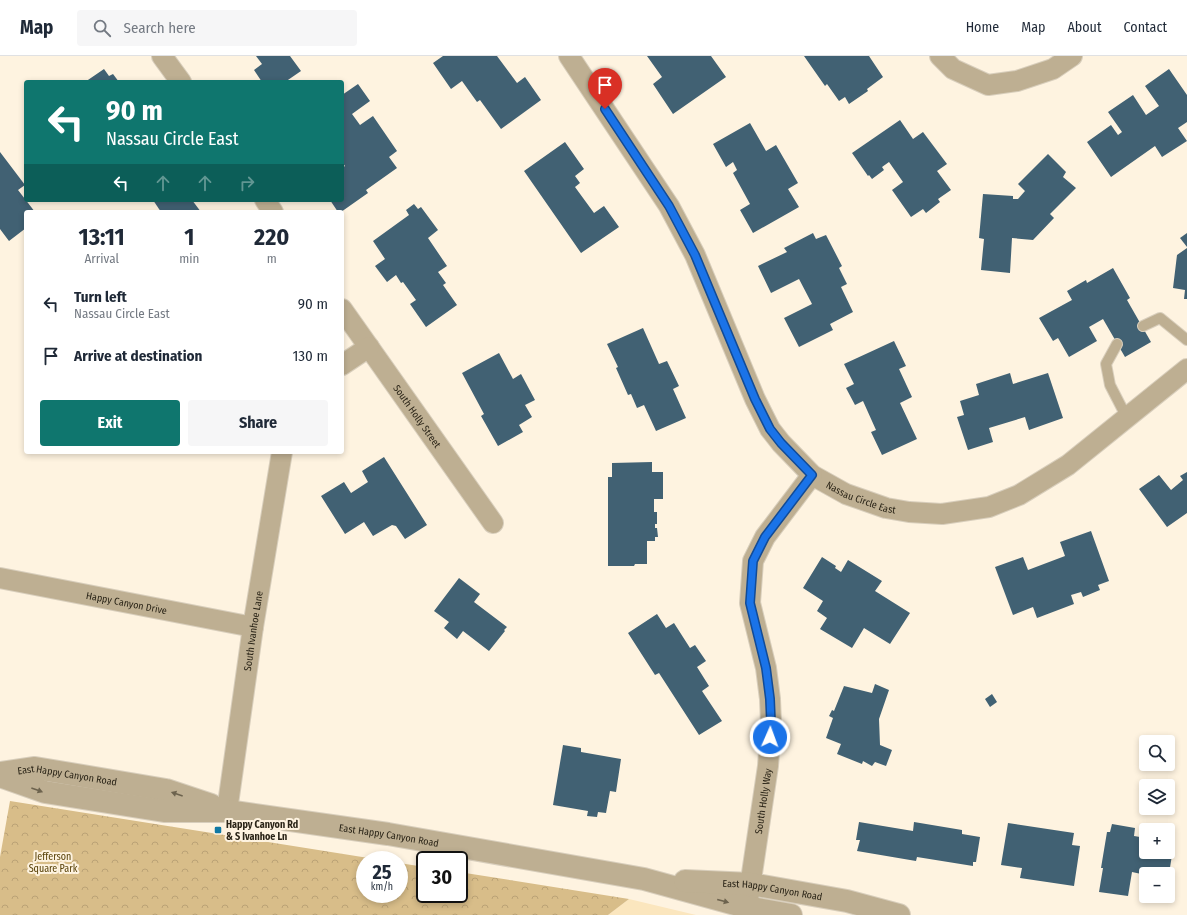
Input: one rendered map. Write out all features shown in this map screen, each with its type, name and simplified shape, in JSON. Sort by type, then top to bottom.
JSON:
[{"type":"street","points":[[162,56],[179,80]]},
{"type":"street","name":"Nassau Circle East","points":[[569,56],[669,206],[695,255],[755,399],[770,429],[781,443],[812,475],[846,494],[886,508],[909,512],[942,514],[989,507],[1020,495],[1068,465],[1187,369]]},
{"type":"street","points":[[940,56],[953,69],[988,85],[1017,81],[1053,69],[1072,56]]},
{"type":"street","name":"South Holly Street","points":[[344,312],[494,523]]},
{"type":"street","points":[[344,364],[369,347]]},
{"type":"street","name":"South Ivanhoe Lane","points":[[227,811],[253,627],[282,454]]},
{"type":"street","name":"South Holly Way","points":[[746,907],[751,884],[768,766],[771,723],[766,668],[750,603],[753,561],[765,537],[812,475]]},
{"type":"street","name":"Happy Canyon Drive","points":[[0,578],[253,627]]},
{"type":"street","name":"East Happy Canyon Road","points":[[0,773],[35,768],[166,790],[227,811]]},
{"type":"street","name":"East Happy Canyon Road","points":[[0,776],[45,792],[149,809],[164,811],[227,811],[388,834],[644,879],[746,907],[791,915]]},
{"type":"street","name":"East Happy Canyon Road","points":[[644,879],[751,884],[845,908],[898,915]]},
{"type":"lane","points":[[1143,326],[1160,318],[1187,340]]},
{"type":"lane","points":[[1117,344],[1106,364],[1110,385],[1127,418]]},
{"type":"shaded area","points":[[629,899],[696,915],[608,915]]},
{"type":"green space","name":"Jefferson Square Park","points":[[10,801],[356,856],[356,903],[408,903],[408,864],[416,866],[416,903],[468,903],[468,873],[629,899],[608,915],[0,915],[0,857]]},
{"type":"building","points":[[256,56],[290,56],[301,71],[288,80],[261,80],[254,70],[262,64]]},
{"type":"building","points":[[443,56],[497,56],[517,83],[525,77],[541,100],[501,129],[480,100],[477,102],[462,81],[451,89],[433,63]]},
{"type":"building","points":[[647,56],[711,56],[726,77],[673,114],[653,84],[662,77]]},
{"type":"building","points":[[804,56],[869,56],[883,77],[867,89],[868,91],[849,104],[845,97],[839,101],[827,84],[825,86]]},
{"type":"building","points":[[104,69],[109,76],[113,74],[118,80],[88,80]]},
{"type":"building","points":[[1169,69],[1187,95],[1187,122],[1178,128],[1187,141],[1162,157],[1155,146],[1111,177],[1087,142],[1111,125],[1118,135],[1122,132],[1108,112],[1133,95],[1146,115],[1159,106],[1145,86]]},
{"type":"building","points":[[358,84],[370,101],[352,114],[360,125],[373,116],[397,151],[389,157],[397,168],[366,190],[368,193],[344,210],[337,210],[331,202],[344,202],[344,94]]},
{"type":"building","points":[[900,120],[913,139],[923,132],[947,164],[937,171],[951,190],[938,199],[940,202],[926,213],[923,209],[911,217],[892,190],[903,182],[889,162],[882,167],[884,170],[872,179],[869,175],[868,176],[852,153]]},
{"type":"building","points":[[750,123],[766,151],[776,145],[798,183],[788,189],[799,207],[753,233],[740,210],[750,204],[733,173],[737,170],[733,162],[726,167],[713,144]]},
{"type":"building","points":[[565,142],[584,169],[575,176],[580,183],[575,187],[594,213],[604,206],[619,227],[581,253],[524,171]]},
{"type":"building","points":[[0,152],[24,184],[24,186],[18,190],[24,198],[24,202],[27,202],[33,210],[24,210],[24,230],[9,241],[0,229]]},
{"type":"building","points":[[1048,154],[1066,172],[1063,177],[1076,188],[1050,214],[1054,218],[1033,240],[1012,238],[1010,273],[981,270],[984,239],[979,238],[983,194],[1013,196],[1013,199],[1018,199],[1025,191],[1018,184]]},
{"type":"building","points":[[154,202],[194,202],[200,210],[160,210]]},
{"type":"building","points":[[414,204],[418,209],[421,207],[438,230],[428,238],[447,266],[438,272],[446,283],[443,285],[457,305],[426,327],[410,304],[416,300],[403,282],[401,283],[396,275],[387,282],[375,266],[385,259],[373,241],[409,215],[406,210]]},
{"type":"building","points":[[813,233],[816,239],[826,235],[842,266],[839,268],[847,284],[841,287],[853,312],[830,324],[833,330],[799,347],[784,318],[812,304],[811,302],[799,279],[771,293],[758,266],[787,252],[784,248]]},
{"type":"building","points":[[1187,233],[1187,247],[1180,238]]},
{"type":"building","points":[[1187,248],[1187,299],[1184,299],[1185,290],[1173,288],[1177,255]]},
{"type":"building","points":[[1113,268],[1130,298],[1127,300],[1151,342],[1125,357],[1103,319],[1089,327],[1097,341],[1069,357],[1058,338],[1053,341],[1039,318],[1072,300],[1067,291],[1086,280],[1087,283]]},
{"type":"building","points":[[643,328],[659,364],[667,361],[679,386],[673,389],[686,418],[656,431],[644,405],[637,408],[631,394],[628,395],[616,368],[618,367],[607,344]]},
{"type":"building","points":[[894,341],[906,366],[899,369],[912,397],[900,403],[917,439],[882,455],[871,432],[876,430],[863,401],[855,405],[846,388],[854,384],[844,364]]},
{"type":"building","points":[[499,353],[513,379],[521,374],[535,400],[525,405],[532,417],[519,425],[523,432],[498,446],[481,416],[484,414],[462,373]]},
{"type":"building","points":[[1010,373],[1013,384],[1048,373],[1063,418],[1029,430],[1025,417],[989,428],[993,442],[968,450],[957,417],[964,415],[960,401],[979,395],[976,384]]},
{"type":"building","points":[[384,457],[427,525],[405,539],[396,526],[392,525],[373,536],[364,522],[345,534],[321,496],[344,482],[351,493],[368,482],[362,471]]},
{"type":"building","points":[[652,462],[652,472],[663,472],[663,499],[654,499],[654,512],[657,512],[657,524],[655,524],[655,528],[657,528],[658,537],[655,537],[655,541],[647,541],[647,564],[635,564],[634,566],[608,566],[608,477],[612,477],[612,463]]},
{"type":"building","points":[[1187,472],[1187,513],[1167,527],[1139,489],[1159,475],[1171,490],[1183,480],[1180,476]]},
{"type":"building","points":[[1091,531],[1109,581],[1098,585],[1100,590],[1083,597],[1081,592],[1071,595],[1074,604],[1037,618],[1033,607],[1013,615],[995,567],[1023,557],[1028,570],[1065,556],[1060,542]]},
{"type":"building","points":[[822,557],[836,566],[835,568],[841,572],[848,560],[882,581],[875,591],[910,613],[890,644],[864,628],[852,648],[820,629],[827,618],[817,611],[823,601],[803,588]]},
{"type":"building","points":[[459,578],[480,594],[474,602],[507,627],[489,651],[463,631],[457,639],[444,628],[449,622],[434,611]]},
{"type":"building","points":[[657,614],[666,628],[674,623],[690,648],[695,645],[706,661],[697,667],[709,686],[702,691],[722,721],[699,735],[659,673],[655,675],[628,633]]},
{"type":"building","points":[[875,684],[889,690],[879,719],[880,745],[892,750],[886,766],[875,762],[872,766],[863,761],[862,764],[837,754],[841,744],[826,738],[833,718],[829,716],[832,710],[834,711],[844,686],[872,693]]},
{"type":"building","points":[[992,694],[997,702],[990,707],[985,699]]},
{"type":"building","points":[[563,745],[581,748],[581,752],[621,759],[616,792],[610,791],[606,813],[598,812],[597,817],[587,816],[588,811],[553,805]]},
{"type":"building","points":[[859,822],[913,831],[914,822],[962,830],[962,834],[980,837],[976,862],[973,862],[973,866],[917,857],[916,861],[857,851],[860,840],[856,840]]},
{"type":"building","points":[[1008,823],[1074,833],[1072,845],[1080,846],[1074,886],[1020,878],[1022,868],[1001,865]]},
{"type":"building","points":[[1112,824],[1135,828],[1134,836],[1139,837],[1139,859],[1171,859],[1170,867],[1139,867],[1139,874],[1132,872],[1128,896],[1099,892],[1107,832],[1110,832]]},
{"type":"place","name":"Happy Canyon Rd & S Ivanhoe Ln","points":[[218,830]]},
{"type":"route","points":[[605,109],[669,206],[695,255],[755,399],[770,429],[781,443],[812,475],[765,537],[753,561],[750,603],[766,668],[770,699],[770,737]]}]
